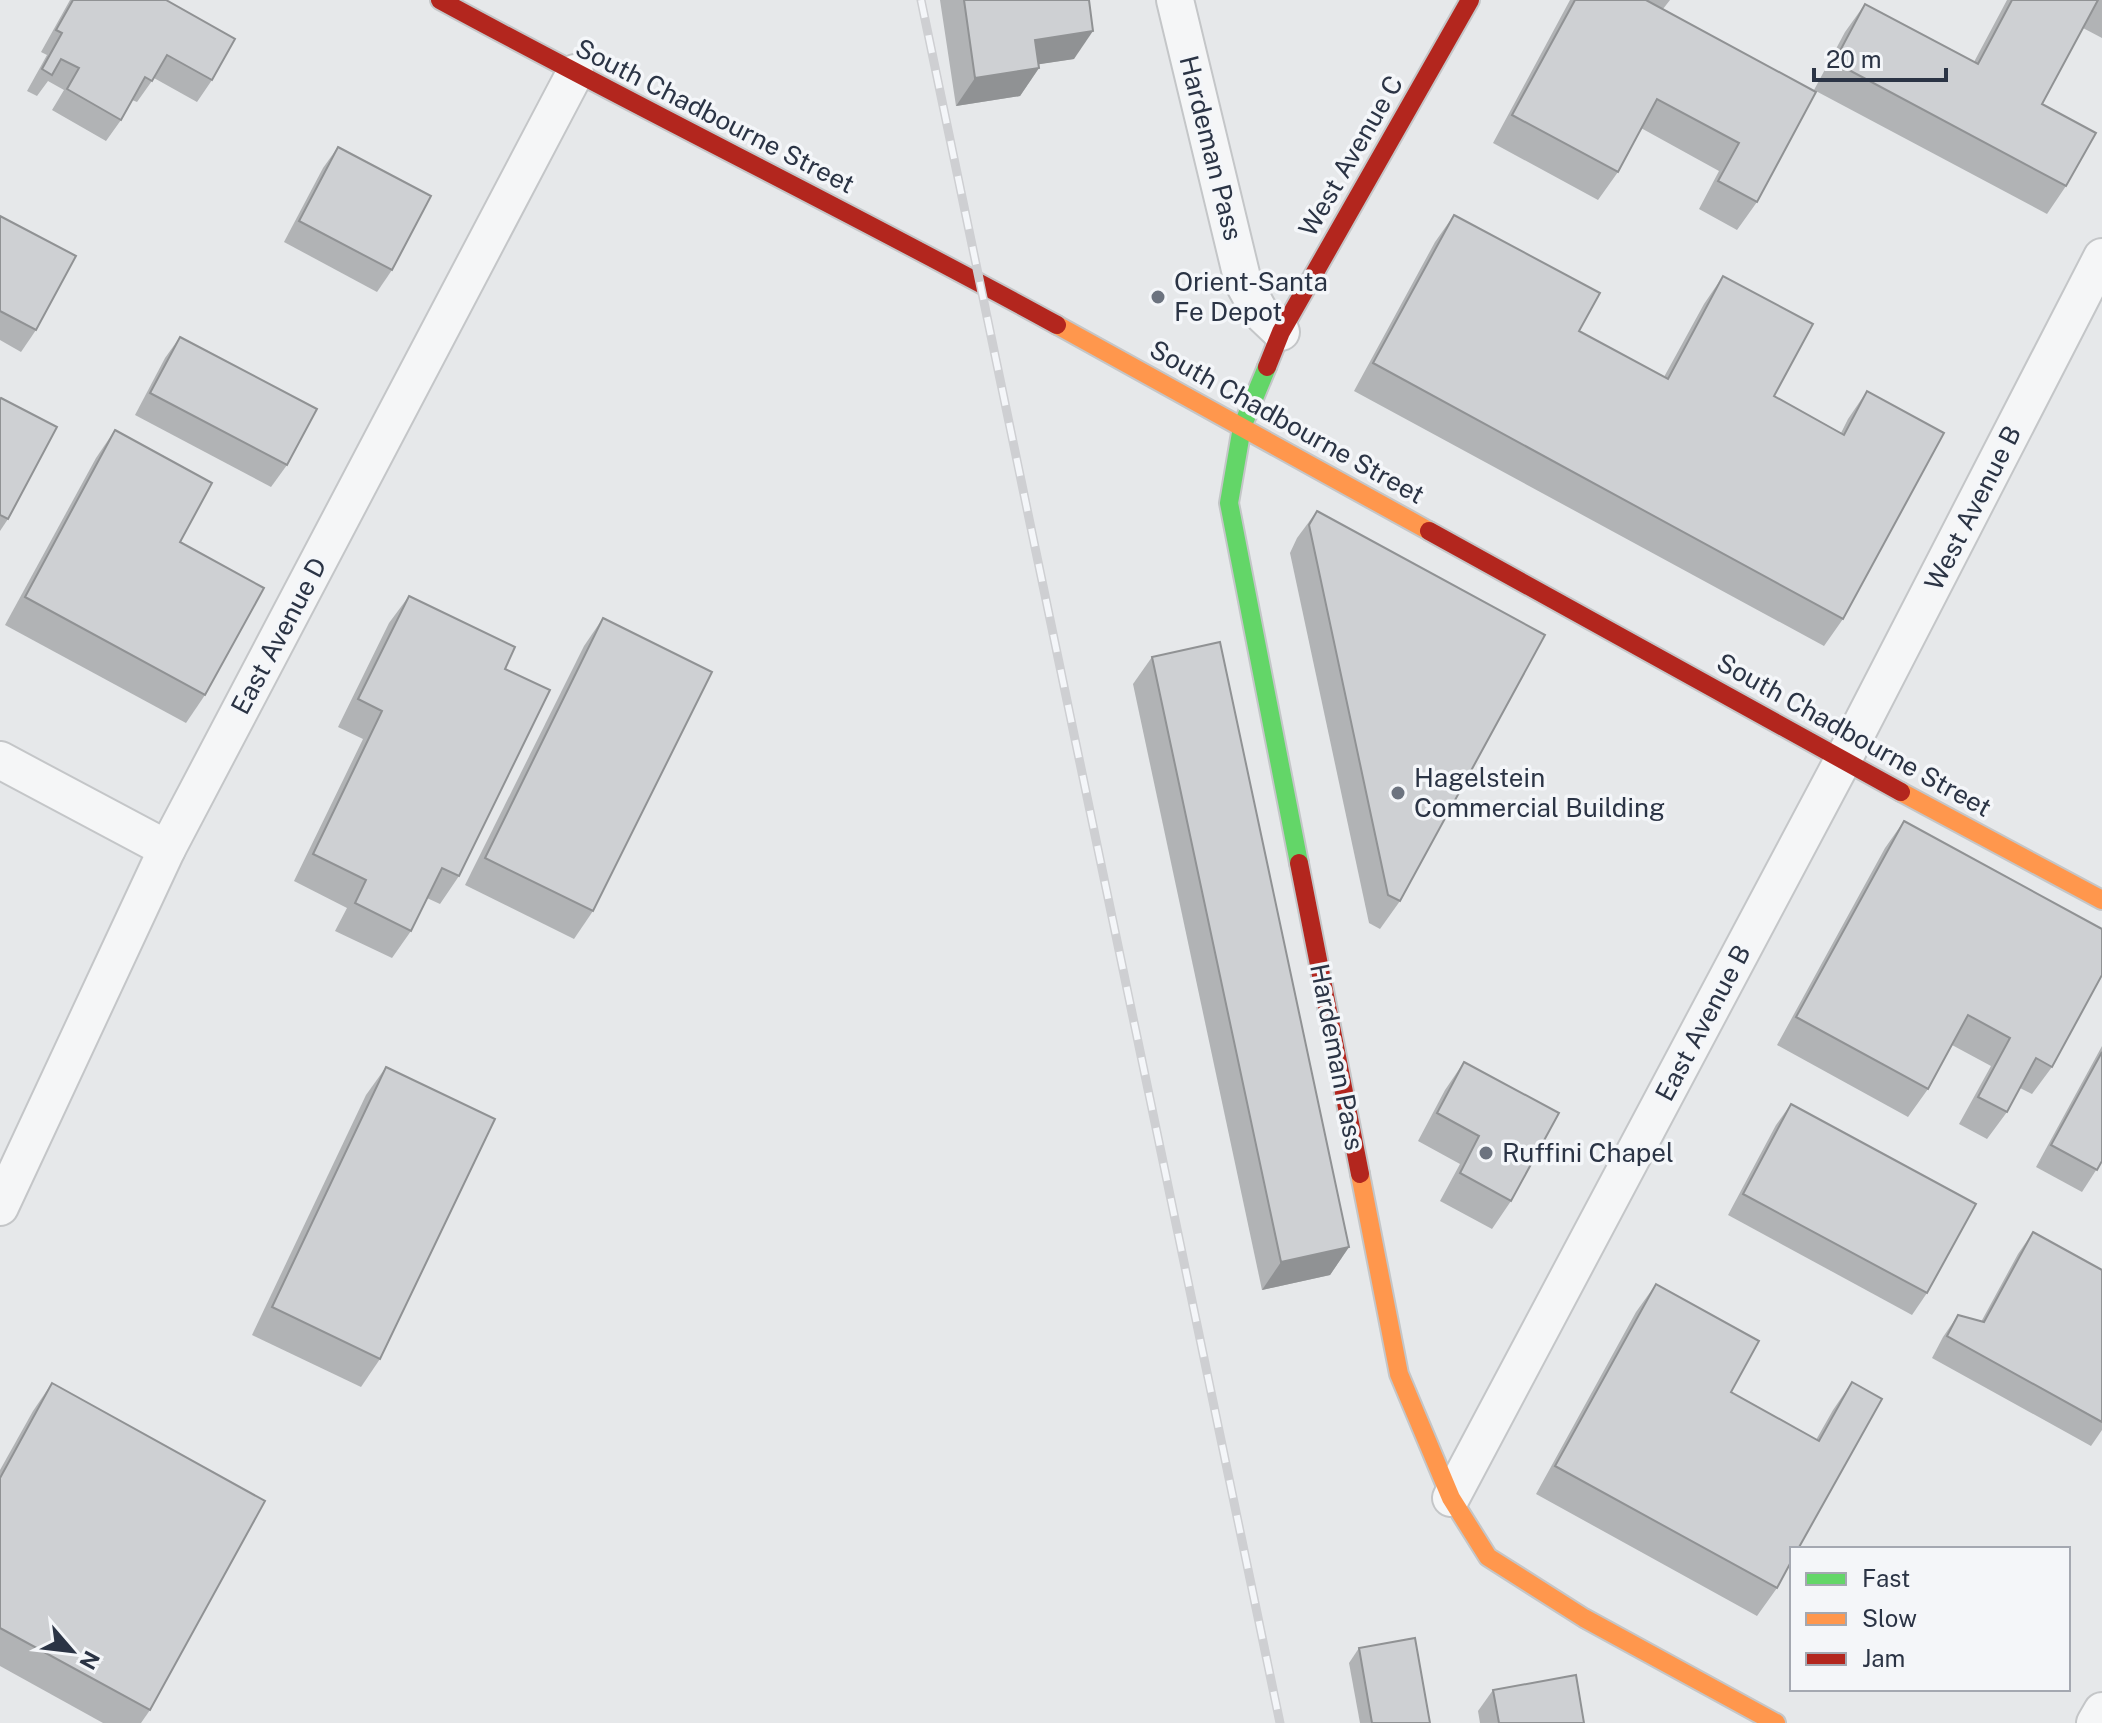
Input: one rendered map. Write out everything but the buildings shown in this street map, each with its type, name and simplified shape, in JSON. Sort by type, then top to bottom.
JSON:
[{"type":"street","name":"South Chadbourne Street","points":[[440,0],[979,282],[2102,900]]},
{"type":"street","name":"Hardeman Pass","points":[[1175,0],[1243,282],[1259,311],[1281,332]]},
{"type":"street","name":"West Avenue C","points":[[1242,427],[1281,332],[1470,0]]},
{"type":"street","name":"East Avenue D","points":[[0,1207],[167,849],[575,73]]},
{"type":"street","name":"West Avenue B","points":[[1843,760],[2102,257]]},
{"type":"street","name":"Hardeman Pass","points":[[1242,427],[1229,503],[1399,1374],[1451,1498],[1488,1557],[1584,1618],[1776,1723]]},
{"type":"street","points":[[0,760],[167,849]]},
{"type":"street","name":"East Avenue B","points":[[1451,1498],[1843,760]]},
{"type":"street","points":[[2095,1723],[2102,1711]]},
{"type":"railway","points":[[921,0],[1280,1723]]},
{"type":"traffic: fast","points":[[1267,367],[1242,427],[1229,503],[1299,863]]},
{"type":"traffic: slow","points":[[1057,325],[1429,531]]},
{"type":"traffic: slow","points":[[1901,792],[2102,900]]},
{"type":"traffic: slow","points":[[1360,1174],[1399,1374],[1451,1498],[1488,1557],[1584,1618],[1776,1723]]},
{"type":"traffic: jam","points":[[440,0],[1057,325]]},
{"type":"traffic: jam","points":[[1267,367],[1281,332],[1470,0]]},
{"type":"traffic: jam","points":[[1429,531],[1901,792]]},
{"type":"traffic: jam","points":[[1299,863],[1360,1174]]},
{"type":"place","name":"Orient-Santa Fe Depot","points":[[1158,297]]},
{"type":"place","name":"Hagelstein Commercial Building","points":[[1398,793]]},
{"type":"place","name":"Ruffini Chapel","points":[[1486,1153]]}]
